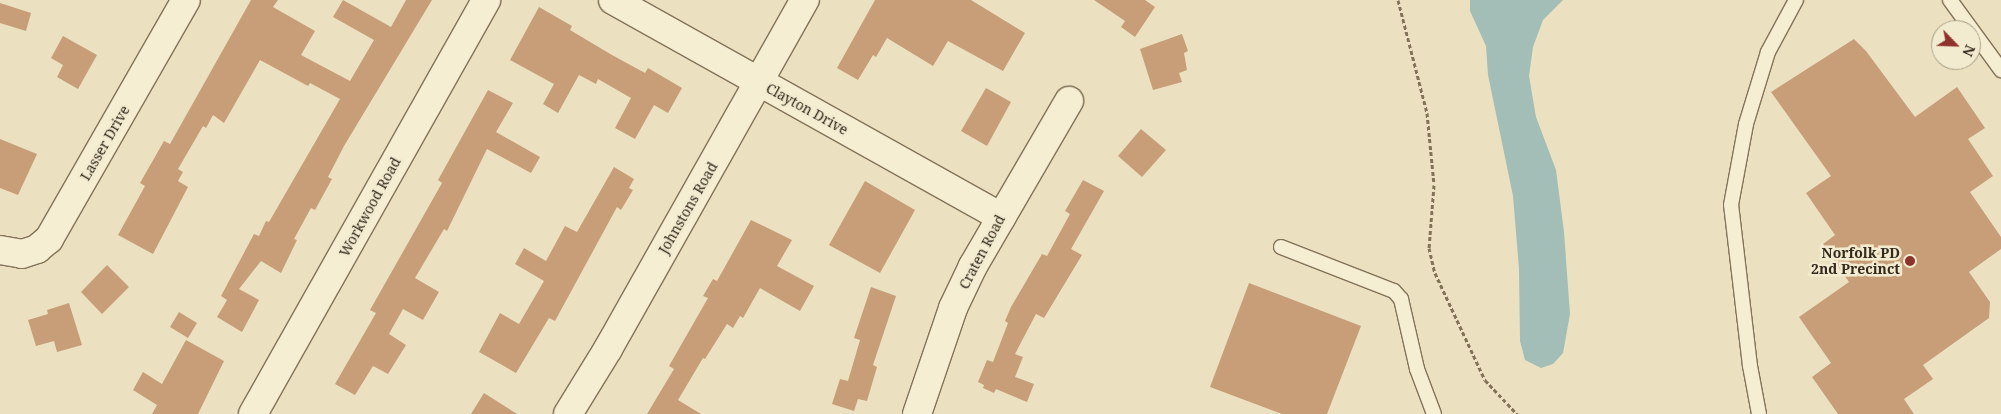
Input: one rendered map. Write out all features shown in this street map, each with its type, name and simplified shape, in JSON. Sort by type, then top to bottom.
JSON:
[{"type":"street","name":"Lasser Drive","points":[[0,250],[22,254],[37,249],[49,239],[186,0]]},
{"type":"street","name":"Workwood Road","points":[[253,414],[486,0]]},
{"type":"street","name":"Clayton Drive","points":[[613,0],[1000,217]]},
{"type":"street","name":"Johnstons Road","points":[[568,414],[608,349],[805,0]]},
{"type":"street","name":"Craten Road","points":[[917,414],[953,308],[973,266],[1069,100]]},
{"type":"lane","points":[[1759,414],[1748,348],[1731,205],[1746,124],[1768,52],[1796,0]]},
{"type":"lane","points":[[1950,0],[2001,70]]},
{"type":"lane","points":[[1281,247],[1394,291],[1401,299],[1417,369],[1434,414]]},
{"type":"path","points":[[1398,0],[1427,113],[1434,185],[1429,248],[1434,273],[1485,380],[1518,414]]},
{"type":"water","points":[[1470,0],[1563,0],[1543,20],[1533,47],[1529,76],[1536,117],[1556,170],[1564,232],[1570,314],[1563,353],[1553,364],[1541,368],[1525,360],[1520,341],[1519,269],[1513,196],[1488,75],[1486,46],[1470,11]]},
{"type":"building","points":[[251,0],[278,0],[273,7],[315,31],[301,55],[350,81],[374,40],[333,17],[343,0],[391,27],[406,0],[432,0],[344,146],[328,177],[332,179],[315,210],[311,208],[294,239],[297,240],[281,273],[261,261],[239,289],[259,300],[242,332],[217,317],[227,300],[221,296],[254,234],[259,236],[266,221],[269,222],[340,99],[310,83],[308,86],[260,60],[224,123],[213,115],[206,128],[203,126],[178,169],[183,172],[178,181],[188,187],[153,254],[118,235],[145,186],[140,183],[164,141],[170,144]]},
{"type":"building","points":[[875,0],[971,0],[1025,33],[1003,71],[948,41],[933,66],[887,38],[876,57],[873,55],[858,80],[837,68]]},
{"type":"building","points":[[1094,0],[1145,0],[1155,7],[1135,37],[1121,27],[1125,21]]},
{"type":"building","points":[[0,3],[31,13],[26,31],[0,23]]},
{"type":"building","points":[[539,7],[572,26],[570,30],[612,55],[645,73],[648,68],[682,88],[668,113],[654,105],[635,139],[615,128],[631,98],[598,79],[596,84],[579,75],[558,113],[543,104],[554,84],[510,60]]},
{"type":"building","points":[[1182,34],[1188,51],[1184,53],[1187,70],[1179,73],[1182,82],[1153,90],[1140,49]]},
{"type":"building","points":[[63,36],[97,55],[78,89],[57,77],[63,65],[51,58]]},
{"type":"building","name":"Norfolk PD 2nd Precinct","points":[[1854,39],[1866,51],[1915,117],[1957,87],[1985,128],[1968,139],[1993,176],[1970,192],[2001,237],[2001,249],[1969,272],[1990,302],[1989,318],[1923,365],[1933,379],[1904,399],[1914,414],[1838,414],[1812,377],[1831,363],[1799,317],[1849,282],[1823,244],[1835,235],[1806,193],[1831,176],[1771,92]]},
{"type":"building","points":[[986,88],[1011,102],[987,146],[961,131]]},
{"type":"building","points":[[488,90],[513,103],[496,132],[540,157],[531,173],[487,149],[447,231],[444,229],[415,278],[439,292],[423,320],[403,309],[389,334],[406,345],[388,374],[373,366],[355,395],[335,384],[376,313],[370,310],[442,183],[438,180]]},
{"type":"building","points":[[1141,129],[1166,150],[1142,177],[1118,156]]},
{"type":"building","points":[[0,139],[37,154],[18,195],[0,188]]},
{"type":"building","points":[[614,167],[634,179],[629,188],[633,190],[621,210],[617,207],[555,321],[549,318],[516,373],[479,352],[500,313],[519,324],[544,281],[515,264],[524,248],[546,261],[565,226],[577,232]]},
{"type":"building","points":[[1083,180],[1104,191],[1071,249],[1082,255],[1044,318],[1036,314],[1015,354],[1023,357],[1015,377],[1034,384],[1027,402],[996,389],[994,393],[983,388],[984,385],[978,382],[987,360],[993,362],[1008,323],[1005,321],[1011,307],[1042,254],[1047,256],[1070,214],[1065,211]]},
{"type":"building","points":[[865,181],[915,210],[880,273],[829,245]]},
{"type":"building","points":[[751,220],[792,240],[777,266],[814,286],[800,311],[760,288],[743,318],[740,316],[733,328],[727,324],[705,359],[703,358],[678,400],[701,414],[647,414],[674,369],[669,366],[708,298],[703,296],[713,279],[717,281]]},
{"type":"building","points":[[107,265],[129,287],[102,314],[81,292]]},
{"type":"building","points":[[1249,283],[1361,326],[1327,414],[1282,414],[1210,387]]},
{"type":"building","points":[[871,287],[896,296],[873,365],[877,367],[867,401],[858,399],[854,411],[832,404],[840,379],[848,381],[860,340],[854,338]]},
{"type":"building","points":[[69,303],[82,345],[57,352],[54,341],[36,346],[28,320],[48,314],[47,310]]},
{"type":"building","points":[[179,312],[197,323],[188,338],[170,327]]},
{"type":"building","points":[[186,340],[224,361],[198,414],[152,414],[157,405],[133,390],[143,372],[162,384]]},
{"type":"building","points":[[484,393],[517,414],[471,414]]},
{"type":"place","name":"Norfolk PD 2nd Precinct","points":[[1910,261]]}]
